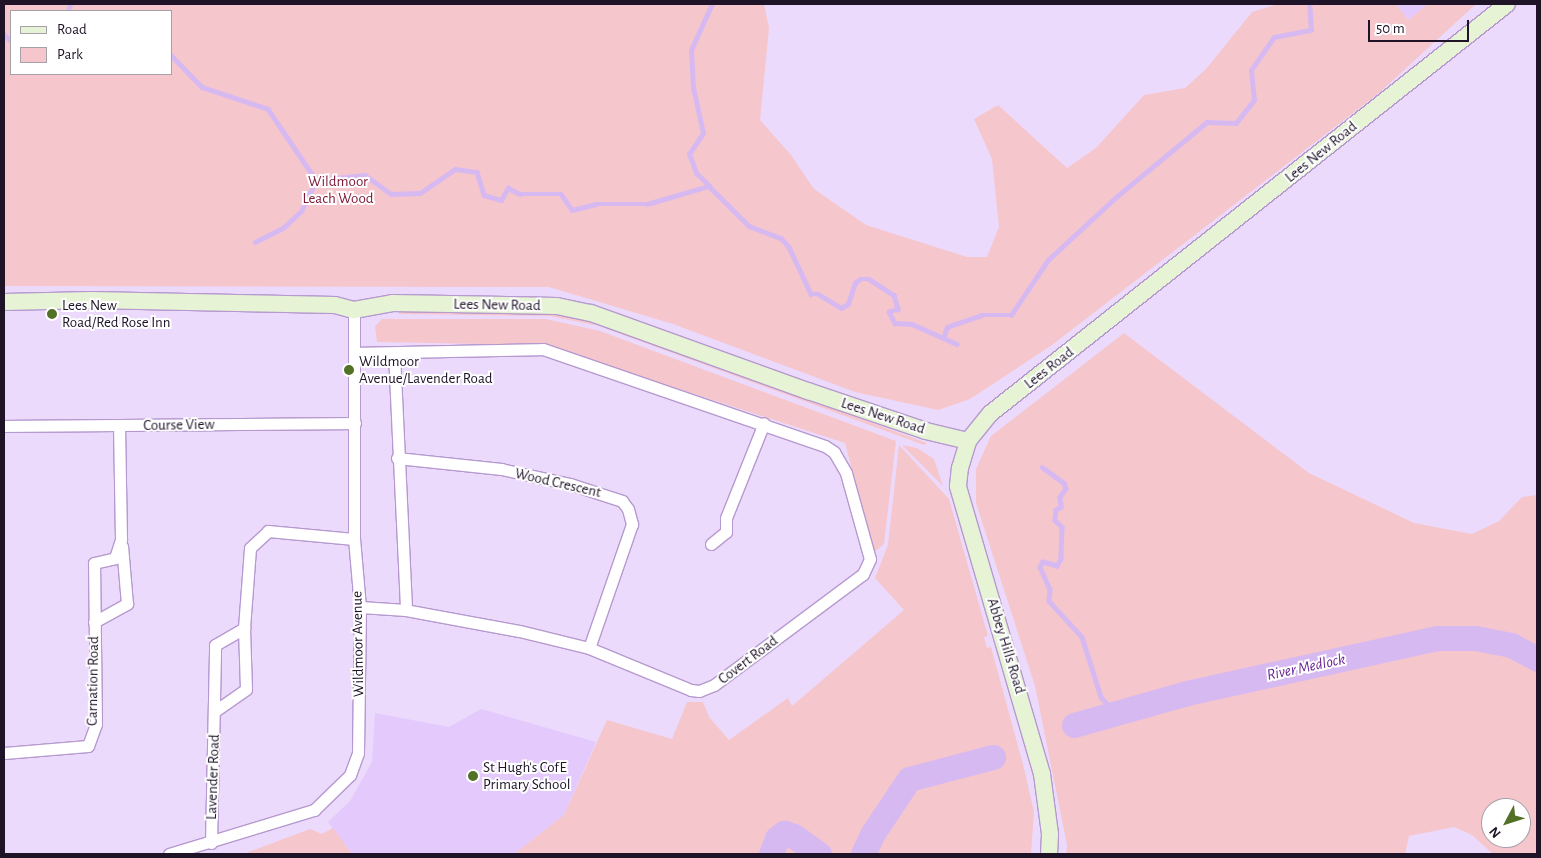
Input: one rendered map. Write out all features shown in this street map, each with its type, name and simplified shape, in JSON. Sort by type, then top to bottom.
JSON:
[{"type":"main road","name":"Lees New Road","points":[[1136,301],[1507,4]]},
{"type":"main road","name":"Lees New Road","points":[[4,302],[91,300],[335,305],[354,310],[392,304],[557,306],[591,313],[808,391],[926,430],[968,441]]},
{"type":"main road","name":"Lees Road","points":[[968,441],[992,414],[1136,301]]},
{"type":"main road","name":"Abbey Hills Road","points":[[968,441],[960,468],[958,486],[1042,774],[1050,834],[1049,854]]},
{"type":"street","name":"Wildmoor Avenue","points":[[170,854],[314,810],[350,775],[358,753],[360,607],[354,539],[356,353],[354,310]]},
{"type":"street","name":"Covert Road","points":[[356,353],[543,349],[764,423],[825,446],[839,459],[870,559],[863,574],[714,685],[699,691],[691,690],[589,648],[519,631],[406,610],[360,607]]},
{"type":"street","points":[[394,353],[397,458],[406,610]]},
{"type":"street","name":"Course View","points":[[4,426],[355,423]]},
{"type":"street","points":[[711,544],[726,532],[726,518],[764,423]]},
{"type":"street","name":"Carnation Road","points":[[94,622],[127,604],[121,539],[119,426]]},
{"type":"street","name":"Wood Crescent","points":[[397,458],[501,469],[570,484],[622,501],[628,509],[632,524],[589,648]]},
{"type":"street","points":[[215,711],[246,689],[244,628],[250,548],[268,531],[354,539]]},
{"type":"street","name":"Carnation Road","points":[[4,753],[88,746],[96,724],[94,563],[115,558],[121,539]]},
{"type":"street","name":"Lavender Road","points":[[211,843],[215,711],[214,645],[244,628]]},
{"type":"shaded area","points":[[1396,4],[1428,4],[1408,20]]},
{"type":"shaded area","name":"St Hugh's CofE Primary School","points":[[481,709],[596,742],[564,815],[514,854],[352,854],[328,822],[350,801],[372,762],[375,713],[449,727]]},
{"type":"green space","name":"Wildmoor Leach Wood","points":[[4,4],[764,4],[769,28],[760,120],[791,155],[814,189],[866,225],[967,257],[987,257],[999,227],[992,159],[974,119],[998,105],[1067,168],[1096,148],[1144,95],[1185,88],[1206,69],[1252,12],[1278,4],[1396,4],[1408,20],[1428,4],[1476,4],[1379,93],[1052,345],[970,399],[938,410],[855,392],[673,324],[549,287],[4,286]]},
{"type":"green space","points":[[399,311],[550,313],[600,323],[927,443],[924,445],[599,326],[550,316],[399,314]]},
{"type":"green space","points":[[382,319],[546,319],[600,331],[896,441],[884,544],[873,553],[845,443],[544,345],[377,342],[375,326]]},
{"type":"green space","points":[[1124,333],[1309,473],[1414,523],[1472,534],[1499,521],[1522,497],[1537,495],[1537,854],[1493,854],[1486,848],[1531,848],[1531,798],[1481,798],[1481,843],[1472,835],[1454,827],[1409,836],[1405,854],[1066,854],[1067,845],[1035,686],[976,503],[976,469],[991,436]]},
{"type":"green space","points":[[899,445],[949,499],[988,636],[984,637],[987,648],[991,647],[1024,768],[1034,812],[1031,854],[514,854],[564,815],[607,720],[672,739],[687,702],[703,702],[709,717],[729,740],[788,698],[792,706],[904,610],[875,578],[888,545]]},
{"type":"green space","points":[[902,445],[917,448],[934,459],[943,486]]},
{"type":"green space","points":[[333,828],[352,854],[243,854],[310,829],[322,834]]},
{"type":"waterway","points":[[68,10],[70,4]]},
{"type":"waterway","points":[[709,186],[696,173],[689,154],[703,133],[693,88],[691,50],[712,4]]},
{"type":"waterway","points":[[944,336],[947,327],[981,315],[1011,315],[1048,260],[1115,198],[1207,122],[1236,123],[1254,100],[1251,70],[1274,37],[1311,30],[1309,4]]},
{"type":"waterway","points":[[4,34],[10,40]]},
{"type":"waterway","points":[[172,56],[202,87],[268,109],[316,180],[365,175],[391,194],[420,193],[455,169],[477,172],[484,195],[501,200],[508,188],[520,194],[561,194],[572,210],[596,204],[647,204],[709,186],[749,226],[781,238],[789,247],[811,294],[818,294],[841,308],[848,304],[855,283],[860,279],[869,279],[894,295],[898,309],[889,312],[895,323],[912,324],[957,344]]},
{"type":"waterway","points":[[255,242],[283,228],[301,211],[316,180]]},
{"type":"waterway","points":[[1042,467],[1064,483],[1066,489],[1060,497],[1061,507],[1056,510],[1055,520],[1062,527],[1061,559],[1057,566],[1043,562],[1040,567],[1050,589],[1049,601],[1082,637],[1101,697],[1109,706],[1116,704],[1124,711]]},
{"type":"waterway","name":"River Medlock","points":[[1074,725],[1187,693],[1437,638],[1475,638],[1511,645],[1537,659]]},
{"type":"waterway","name":"River Medlock","points":[[863,854],[873,833],[909,779],[993,757]]},
{"type":"waterway","name":"River Medlock","points":[[771,854],[777,838],[784,833],[794,836],[819,854]]},
{"type":"place","name":"Lees New Road/Red Rose Inn","points":[[52,314]]},
{"type":"place","name":"Wildmoor Avenue/Lavender Road","points":[[349,370]]},
{"type":"place","name":"St Hugh's CofE Primary School","points":[[473,776]]}]
